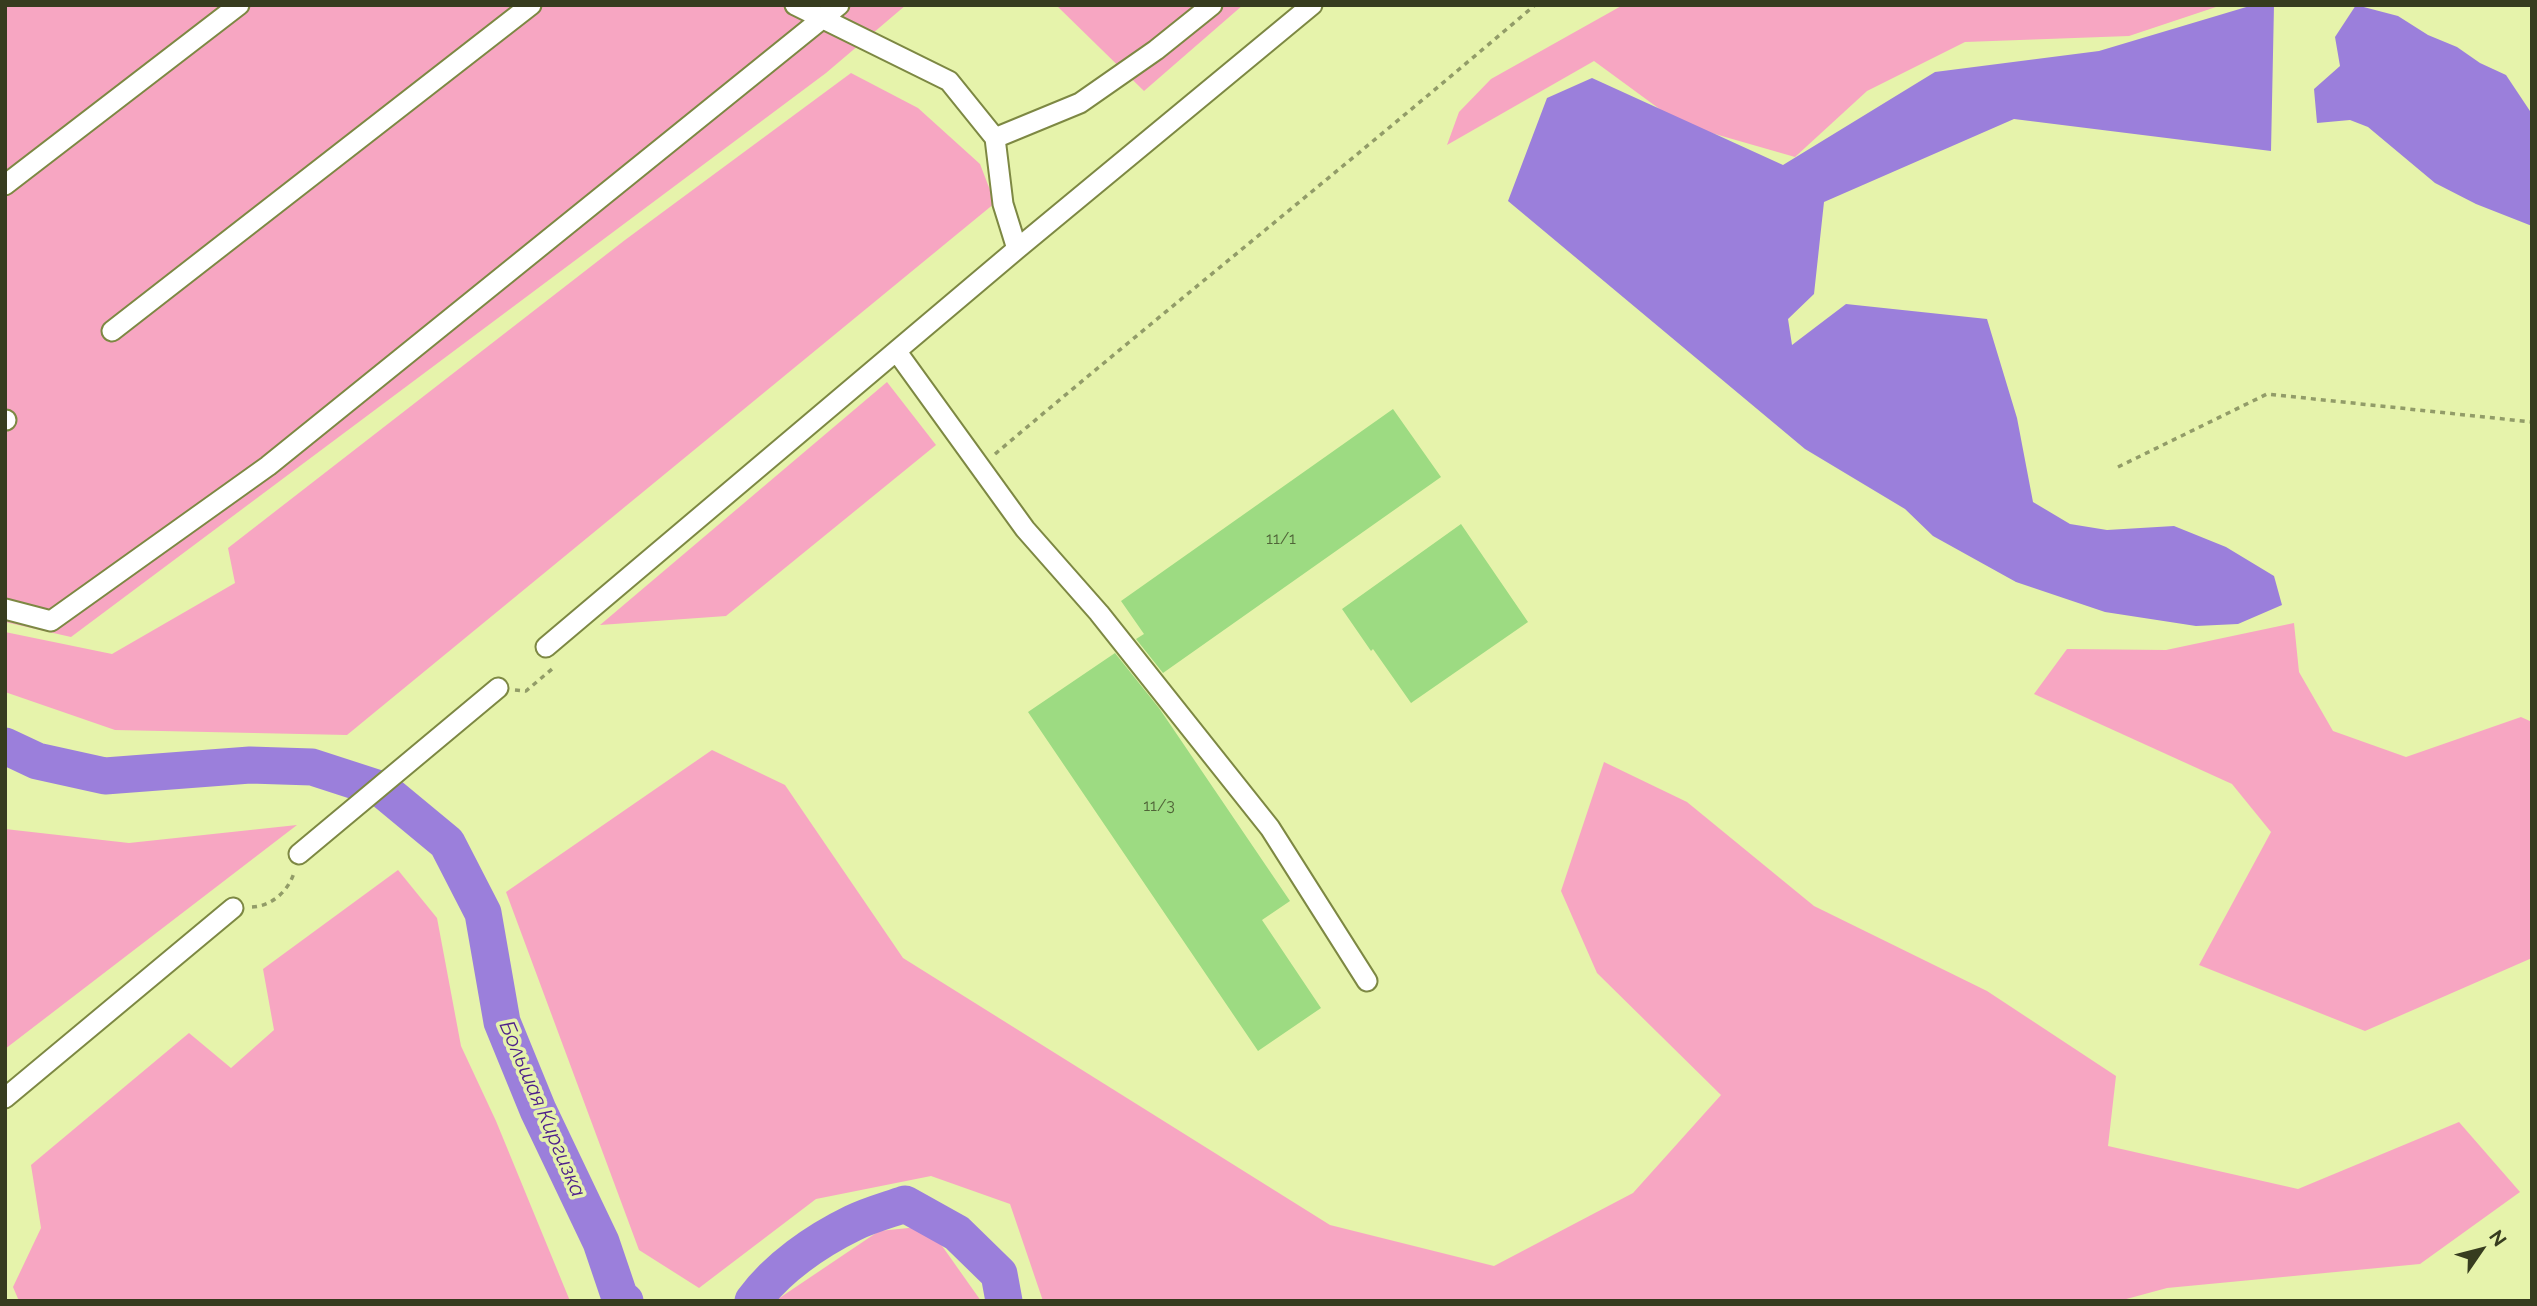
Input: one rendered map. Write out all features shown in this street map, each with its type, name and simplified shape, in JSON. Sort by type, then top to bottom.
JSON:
[{"type":"street","points":[[5,185],[239,5]]},
{"type":"street","points":[[112,331],[531,5]]},
{"type":"street","points":[[795,5],[949,81],[995,138],[1003,204],[1017,249]]},
{"type":"street","points":[[5,610],[51,621],[268,466],[839,5]]},
{"type":"street","points":[[995,138],[1080,103],[1156,50],[1212,5]]},
{"type":"street","points":[[546,647],[1017,249],[1312,5]]},
{"type":"street","points":[[897,352],[1025,529],[1099,612],[1270,828],[1367,981]]},
{"type":"street","points":[[299,854],[498,688]]},
{"type":"street","points":[[5,1098],[233,908]]},
{"type":"path","points":[[980,467],[1139,333],[1409,113],[1535,5]]},
{"type":"path","points":[[2118,467],[2267,394],[2532,422]]},
{"type":"path","points":[[498,688],[526,691],[543,677],[552,669],[546,647]]},
{"type":"path","points":[[233,908],[264,906],[290,887],[299,854]]},
{"type":"shaded area","points":[[5,5],[906,5],[826,73],[71,637],[5,622]]},
{"type":"shaded area","points":[[1056,5],[1243,5],[1144,91]]},
{"type":"shaded area","points":[[1623,5],[2222,5],[2129,36],[1965,42],[1867,91],[1795,157],[1680,124],[1594,61],[1447,145],[1459,112],[1491,79]]},
{"type":"shaded area","points":[[2253,5],[2274,5],[2271,151],[2014,119],[1824,202],[1814,294],[1788,319],[1792,345],[1846,304],[1987,319],[2017,418],[2033,502],[2070,524],[2107,530],[2174,526],[2226,547],[2274,576],[2282,605],[2238,624],[2196,626],[2105,612],[2016,582],[1933,536],[1905,509],[1805,449],[1508,201],[1547,98],[1592,78],[1783,165],[1935,72],[2099,51]]},
{"type":"shaded area","points":[[2356,5],[2398,16],[2428,35],[2457,47],[2480,63],[2506,75],[2532,114],[2532,226],[2476,204],[2435,183],[2368,127],[2350,120],[2317,123],[2314,89],[2340,66],[2335,37]]},
{"type":"shaded area","points":[[851,73],[918,108],[980,164],[995,203],[347,735],[115,730],[5,692],[5,632],[112,654],[235,583],[228,548],[625,240]]},
{"type":"shaded area","points":[[887,382],[936,445],[726,616],[600,625]]},
{"type":"shaded area","points":[[2294,623],[2299,672],[2333,731],[2406,757],[2521,717],[2532,722],[2532,958],[2365,1031],[2199,965],[2271,832],[2232,784],[2034,694],[2067,649],[2166,650]]},
{"type":"shaded area","points":[[712,750],[785,785],[903,958],[1330,1225],[1494,1266],[1633,1193],[1721,1095],[1597,973],[1561,891],[1604,762],[1687,802],[1814,906],[1987,991],[2116,1076],[2108,1146],[2298,1189],[2459,1122],[2520,1192],[2420,1264],[2167,1288],[2119,1301],[1043,1301],[1010,1204],[931,1176],[816,1199],[699,1288],[639,1250],[506,892]]},
{"type":"shaded area","points":[[297,825],[5,1049],[5,829],[129,843]]},
{"type":"shaded area","points":[[398,870],[437,918],[461,1046],[496,1121],[570,1301],[19,1301],[13,1287],[41,1228],[31,1165],[189,1033],[231,1068],[274,1030],[263,969]]},
{"type":"shaded area","points":[[928,1226],[981,1301],[775,1301],[879,1231]]},
{"type":"building","points":[[1393,409],[1441,477],[1163,673],[1136,639],[1144,634],[1121,601]]},
{"type":"building","points":[[1461,524],[1528,622],[1411,703],[1342,609]]},
{"type":"building","points":[[1115,653],[1159,708],[1290,901],[1262,920],[1321,1008],[1258,1051],[1028,712]]},
{"type":"waterway","name":"Большая Киргизка","points":[[5,746],[37,761],[105,776],[250,765],[312,767],[383,790],[447,843],[483,913],[502,1022],[538,1110],[601,1242],[620,1298],[625,1301]]},
{"type":"waterway","name":"Большая Киргизка","points":[[753,1301],[774,1277],[811,1247],[859,1220],[905,1204],[957,1233],[999,1274],[1004,1301]]}]
